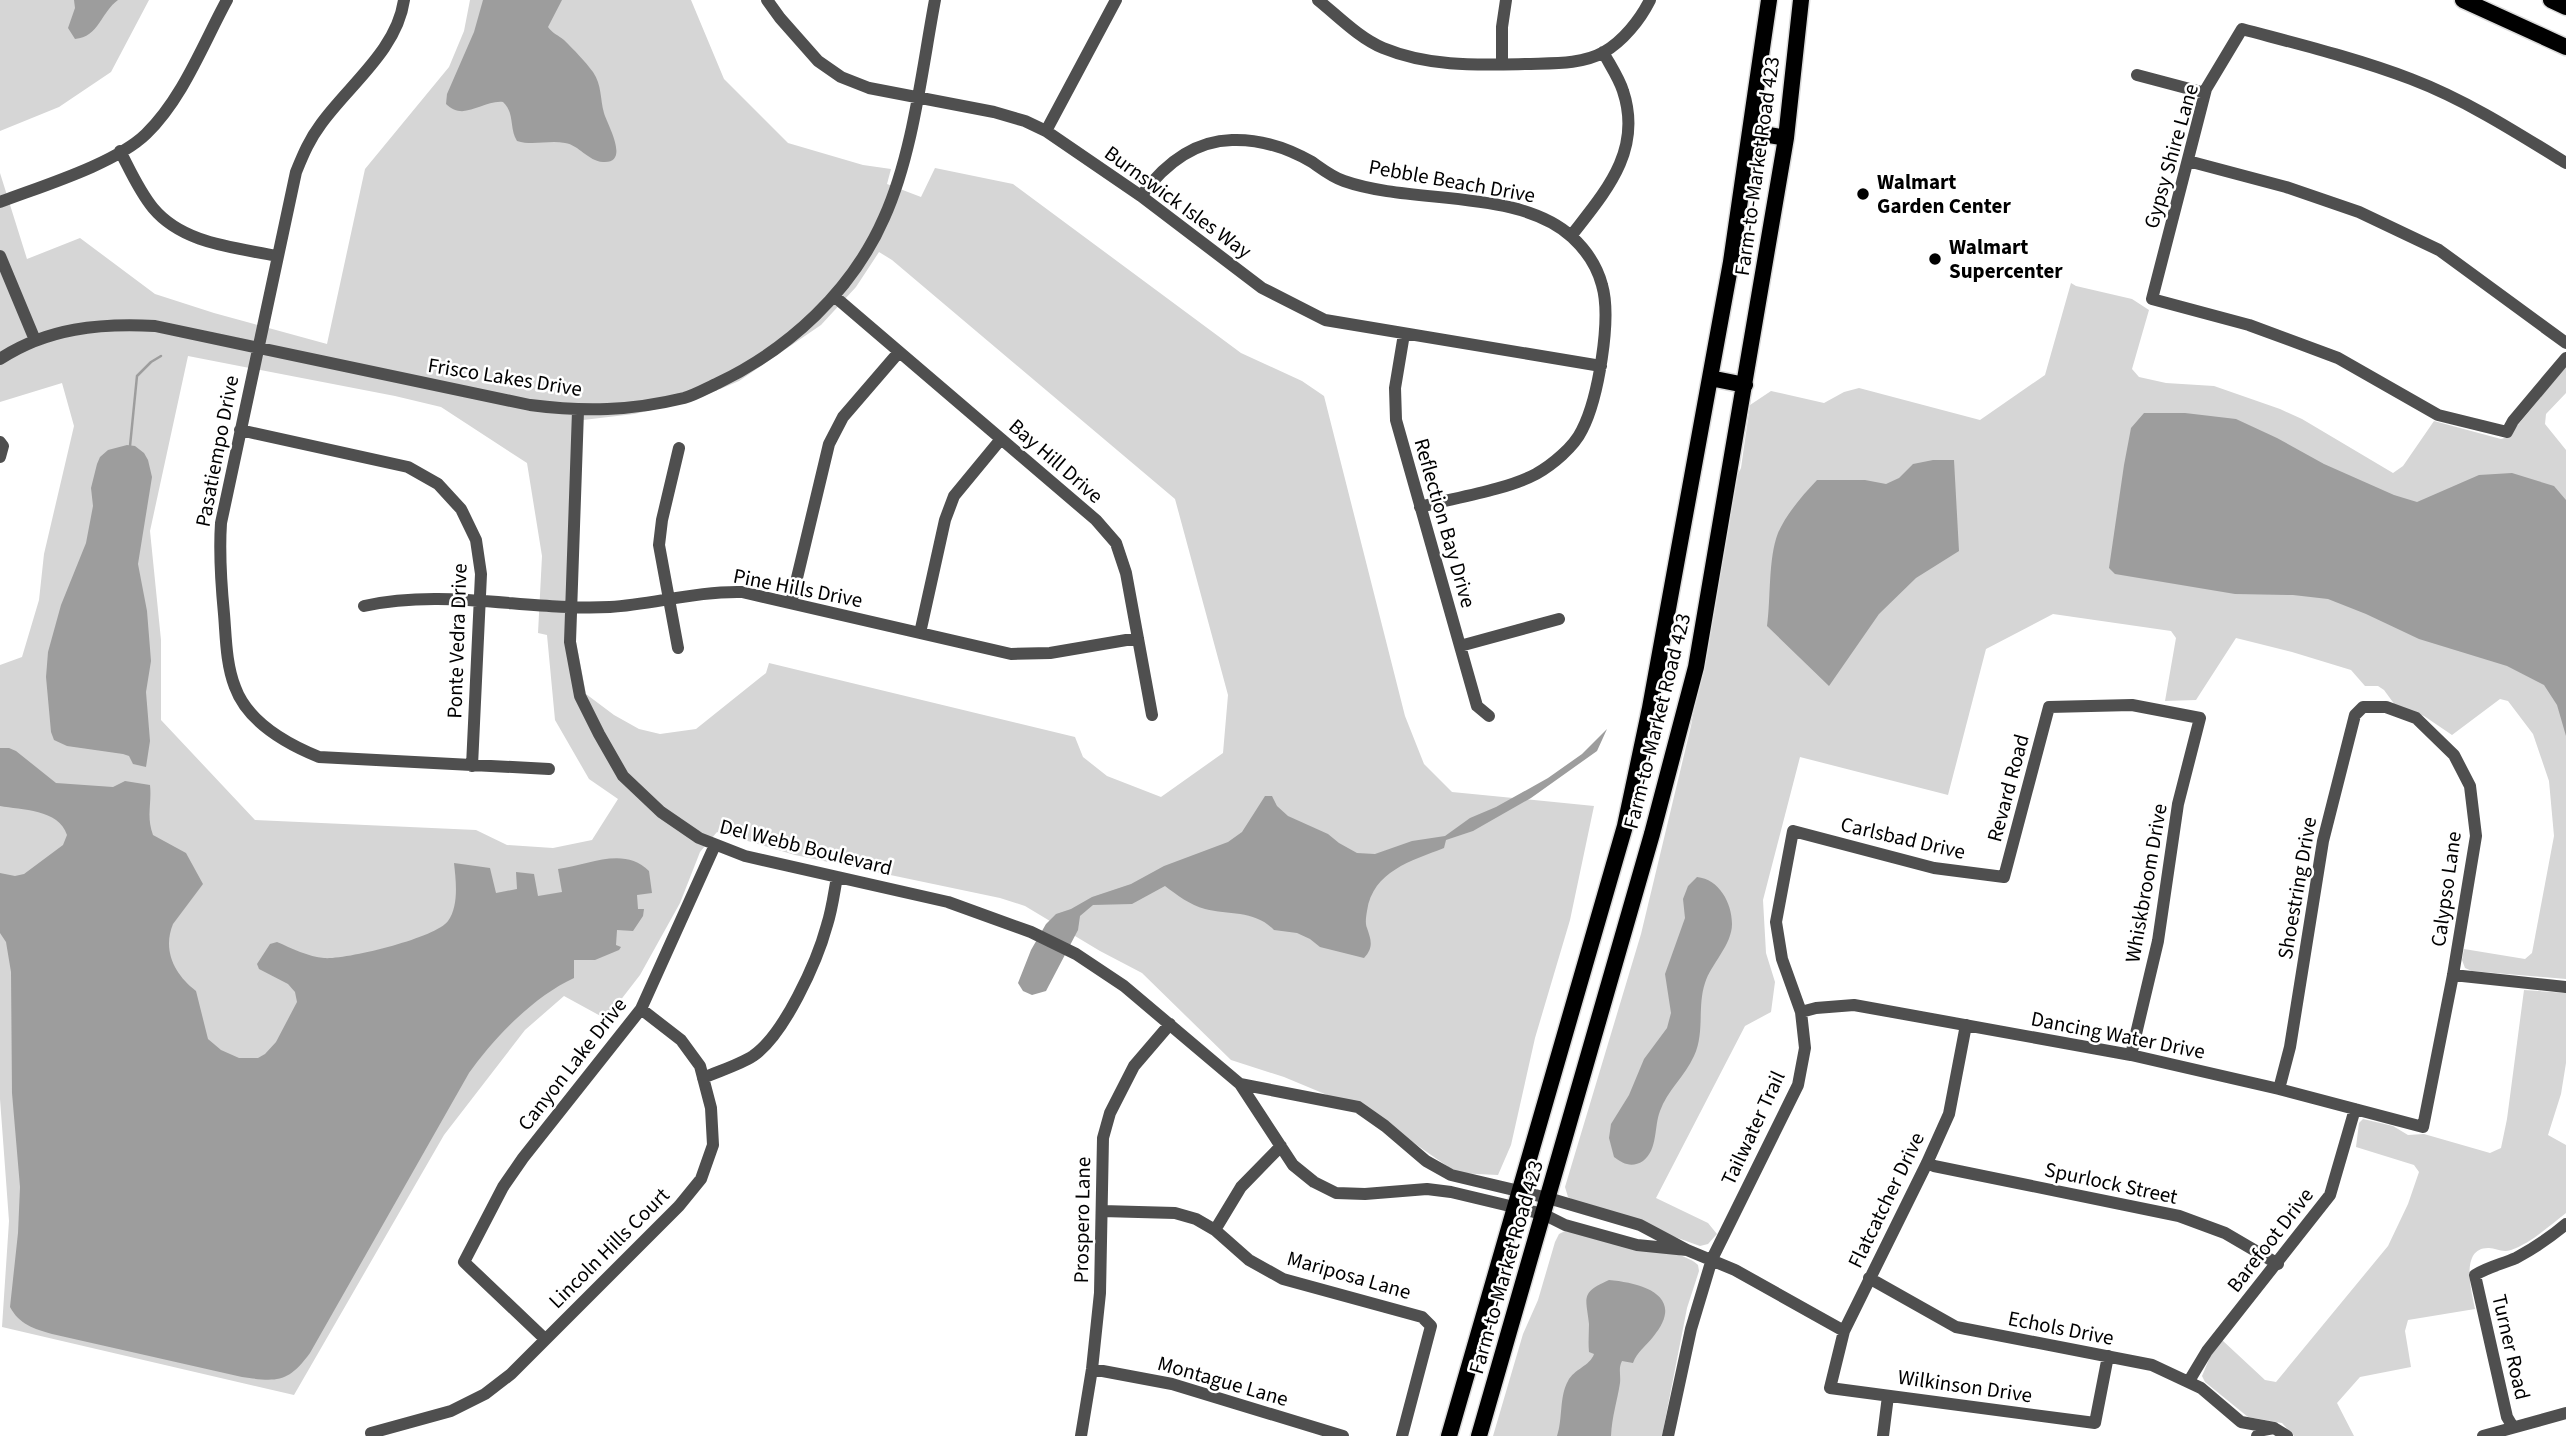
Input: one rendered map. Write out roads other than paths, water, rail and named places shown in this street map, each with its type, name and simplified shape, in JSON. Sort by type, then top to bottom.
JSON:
[{"type":"main road","name":"Farm-to-Market Road 423","points":[[1449,1436],[1625,826],[1650,708],[1710,378],[1751,132],[1769,0]]},
{"type":"main road","name":"Farm-to-Market Road 423","points":[[1479,1436],[1652,834],[1696,667],[1786,138],[1801,0]]},
{"type":"main road","points":[[2463,0],[2566,47]]},
{"type":"main road","points":[[2551,0],[2566,7]]},
{"type":"main road","points":[[1751,132],[1786,138]]},
{"type":"main road","points":[[1710,378],[1745,385]]},
{"type":"street","points":[[0,202],[105,161],[145,135],[173,102],[227,0]]},
{"type":"street","name":"Pasatiempo Drive","points":[[404,0],[395,33],[321,124],[306,147],[296,173],[221,523],[219,549],[227,659],[235,690],[250,712],[295,747],[319,757],[549,769]]},
{"type":"street","name":"Burnswick Isles Way","points":[[767,0],[818,61],[841,77],[869,89],[994,113],[1024,121],[1046,131],[1141,196],[1262,288],[1325,320],[1601,366]]},
{"type":"street","name":"Frisco Lakes Drive","points":[[0,359],[35,340],[79,327],[120,324],[155,327],[530,405],[578,411],[637,407],[687,397],[761,360],[809,323],[846,281],[885,217],[907,145],[935,0]]},
{"type":"street","points":[[1502,64],[1502,27],[1506,0]]},
{"type":"street","points":[[1326,3],[1381,47],[1420,60],[1459,65],[1570,63],[1603,52],[1628,32],[1650,0]]},
{"type":"street","points":[[1046,131],[1110,2]]},
{"type":"street","name":"Gypsy Shire Lane","points":[[2566,163],[2498,120],[2412,80],[2322,50],[2242,29],[2205,93],[2152,299],[2249,325],[2338,358],[2438,415],[2507,432],[2513,421],[2566,358]]},
{"type":"street","points":[[1571,236],[1616,176],[1626,149],[1629,121],[1623,90],[1603,52]]},
{"type":"street","points":[[2137,75],[2205,93]]},
{"type":"street","name":"Pebble Beach Drive","points":[[1141,196],[1158,173],[1199,146],[1230,140],[1257,141],[1284,147],[1340,180],[1378,191],[1510,206],[1542,216],[1571,236],[1592,260],[1603,287],[1605,315],[1601,366],[1592,405],[1581,432],[1555,461],[1536,474],[1513,483],[1420,508]]},
{"type":"street","points":[[120,151],[153,207],[173,227],[201,240],[277,256]]},
{"type":"street","points":[[2188,162],[2286,187],[2359,212],[2439,250],[2566,343]]},
{"type":"street","points":[[0,256],[4,275],[35,340]]},
{"type":"street","name":"Bay Hill Drive","points":[[834,296],[1096,520],[1116,543],[1126,573],[1152,715]]},
{"type":"street","name":"Reflection Bay Drive","points":[[1404,334],[1395,388],[1396,420],[1477,706],[1489,716]]},
{"type":"street","points":[[791,603],[829,444],[843,417],[899,352]]},
{"type":"street","name":"Del Webb Boulevard","points":[[578,411],[570,642],[580,696],[623,776],[662,811],[699,838],[745,856],[948,902],[1031,932],[1076,954],[1124,986],[1240,1084],[1293,1165],[1314,1182],[1336,1193],[1365,1194],[1427,1189],[1518,1199],[1548,1198],[1640,1225],[1687,1250],[1735,1270],[1844,1331]]},
{"type":"street","name":"Ponte Vedra Drive","points":[[240,430],[395,463],[432,480],[457,504],[474,534],[480,560],[472,766]]},
{"type":"street","points":[[920,633],[945,520],[954,496],[1001,439]]},
{"type":"street","points":[[0,442],[0,457]]},
{"type":"street","points":[[678,648],[659,545],[662,520],[679,448]]},
{"type":"street","name":"Pine Hills Drive","points":[[364,606],[418,598],[608,607],[714,592],[742,592],[1012,654],[1050,653],[1138,638]]},
{"type":"street","points":[[1460,646],[1559,619]]},
{"type":"street","name":"Revard Road","points":[[2004,877],[2049,707],[2132,705],[2200,718]]},
{"type":"street","name":"Calypso Lane","points":[[2373,705],[2416,718],[2454,755],[2470,786],[2476,836],[2453,975],[2423,1127]]},
{"type":"street","name":"Shoestring Drive","points":[[2279,1089],[2290,1047],[2323,841],[2355,715],[2363,707],[2373,705]]},
{"type":"street","name":"Whiskbroom Drive","points":[[2130,1055],[2158,941],[2178,804],[2200,718]]},
{"type":"street","name":"Carlsbad Drive","points":[[1793,831],[1934,868],[2004,877]]},
{"type":"street","name":"Tailwater Trail","points":[[1668,1436],[1691,1329],[1712,1259],[1798,1084],[1805,1048],[1801,1012],[1782,959],[1776,922],[1793,831]]},
{"type":"street","name":"Canyon Lake Drive","points":[[545,1339],[464,1262],[503,1187],[523,1158],[641,1009],[715,845]]},
{"type":"street","points":[[703,1078],[753,1056],[776,1033],[820,948],[837,877]]},
{"type":"street","points":[[2453,975],[2566,987]]},
{"type":"street","name":"Dancing Water Drive","points":[[1801,1012],[1854,1005],[2130,1055],[2279,1089],[2423,1127]]},
{"type":"street","name":"Lincoln Hills Court","points":[[371,1433],[451,1411],[485,1394],[511,1374],[679,1206],[701,1179],[713,1145],[712,1108],[700,1066],[681,1040],[641,1009]]},
{"type":"street","name":"Prospero Lane","points":[[1081,1436],[1100,1293],[1103,1138],[1110,1113],[1134,1066],[1170,1024]]},
{"type":"street","name":"Flatcatcher Drive","points":[[1830,1388],[1844,1331],[1949,1114],[1966,1025]]},
{"type":"street","name":"Del Webb Boulevard","points":[[1240,1084],[1358,1107],[1426,1161],[1451,1175],[1518,1199],[1565,1225],[1637,1245],[1687,1250]]},
{"type":"street","name":"Barefoot Drive","points":[[2189,1381],[2207,1352],[2330,1195],[2355,1109]]},
{"type":"street","points":[[1215,1230],[1241,1187],[1280,1146]]},
{"type":"street","name":"Spurlock Street","points":[[1927,1163],[2179,1216],[2225,1233],[2278,1264]]},
{"type":"street","name":"Mariposa Lane","points":[[1102,1211],[1175,1213],[1196,1219],[1215,1230],[1249,1260],[1283,1279],[1422,1317],[1431,1326],[1402,1436]]},
{"type":"street","name":"Turner Road","points":[[2513,1427],[2507,1416],[2475,1275],[2492,1265],[2513,1259],[2566,1224]]},
{"type":"street","name":"Echols Drive","points":[[1868,1278],[1956,1327],[2152,1365],[2201,1388],[2241,1422],[2248,1436]]},
{"type":"street","name":"Wilkinson Drive","points":[[1830,1388],[2095,1423],[2108,1356]]},
{"type":"street","name":"Montague Lane","points":[[1092,1369],[1172,1384],[1343,1436]]},
{"type":"street","points":[[1883,1436],[1888,1396]]},
{"type":"street","points":[[2483,1436],[2566,1413]]},
{"type":"street","points":[[2241,1422],[2274,1428],[2287,1436]]},
{"type":"street","points":[[2257,1436],[2263,1430],[2274,1428]]},
{"type":"waterway","points":[[130,446],[137,376],[161,356]]},
{"type":"place","name":"Walmart Garden Center","points":[[1863,194]]},
{"type":"place","name":"Walmart Supercenter","points":[[1935,259]]}]
